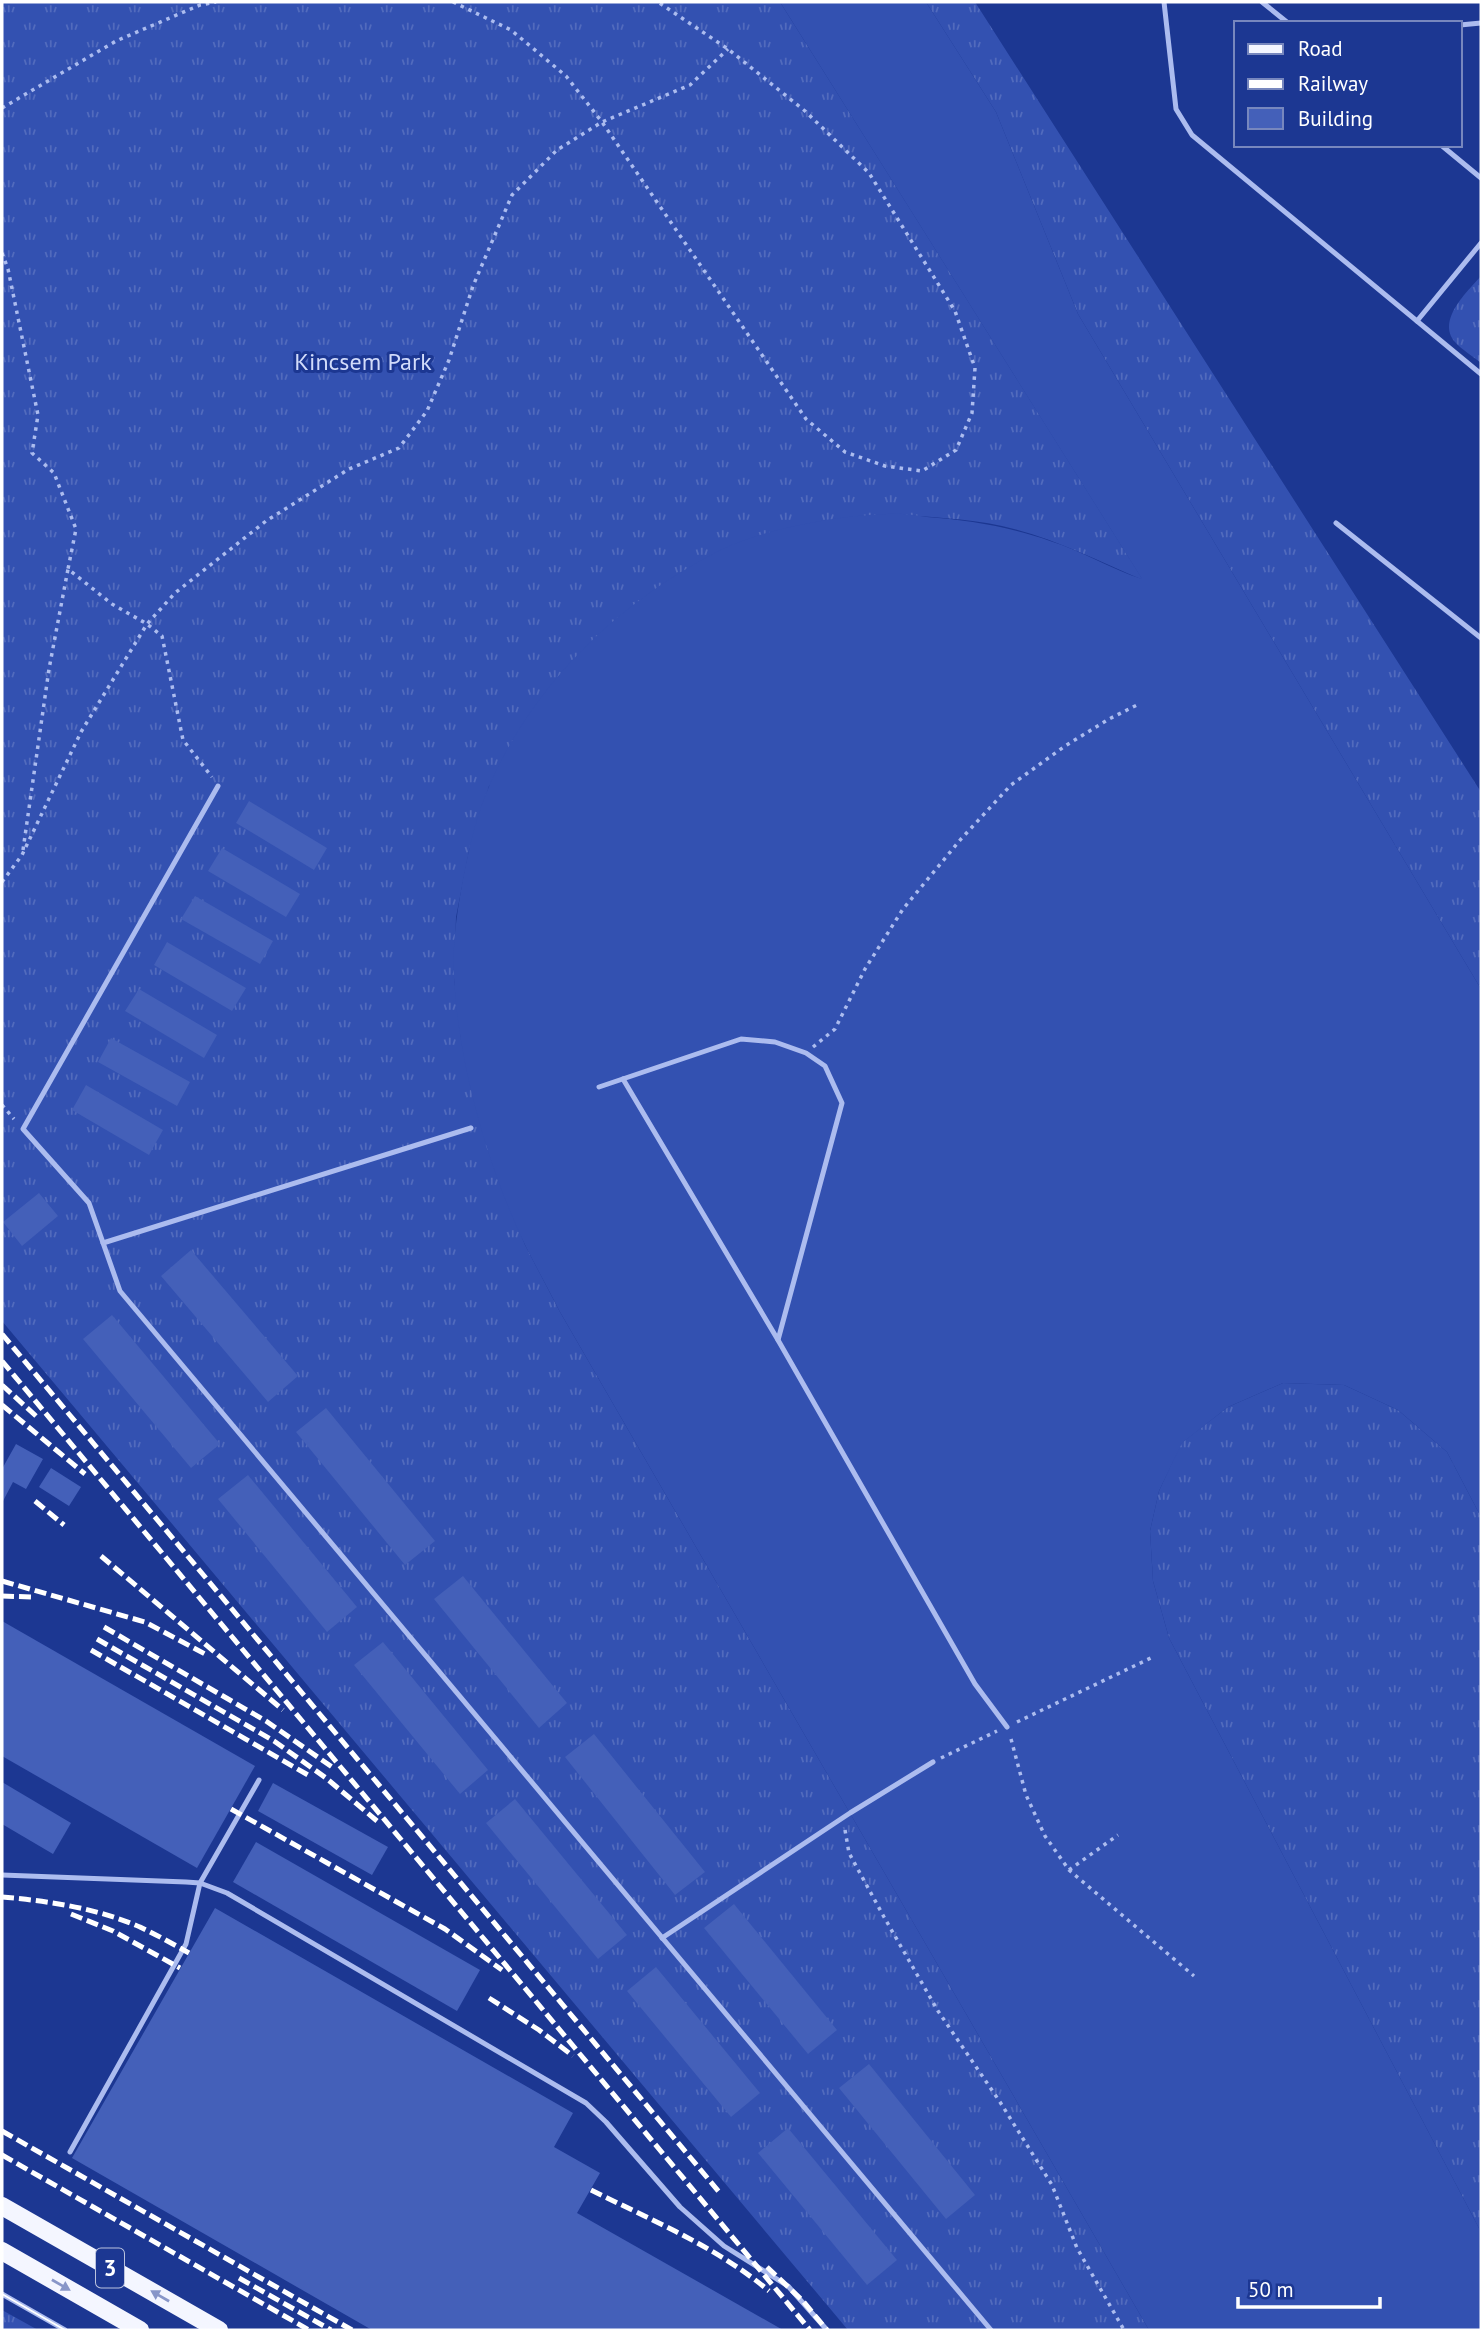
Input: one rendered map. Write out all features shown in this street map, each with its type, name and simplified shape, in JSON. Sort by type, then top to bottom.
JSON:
[{"type":"main road","name":"3","points":[[2,2206],[219,2330]]},
{"type":"main road","name":"3","points":[[2,2251],[140,2330]]},
{"type":"lane","points":[[1164,2],[1176,109],[1192,135],[1481,374]]},
{"type":"lane","points":[[1262,2],[1286,21]]},
{"type":"lane","points":[[1462,25],[1481,23]]},
{"type":"lane","points":[[1443,147],[1481,178]]},
{"type":"lane","points":[[1417,321],[1481,243]]},
{"type":"lane","points":[[1336,523],[1481,638]]},
{"type":"lane","points":[[218,786],[23,1129],[89,1203],[120,1291],[991,2330]]},
{"type":"lane","points":[[599,1087],[741,1039],[775,1042],[806,1053],[825,1066],[842,1103],[778,1340]]},
{"type":"lane","points":[[623,1079],[778,1340],[975,1684],[1007,1727]]},
{"type":"lane","points":[[103,1243],[471,1128]]},
{"type":"lane","points":[[662,1938],[843,1817],[933,1762]]},
{"type":"lane","points":[[70,2152],[186,1944],[200,1884],[259,1780]]},
{"type":"lane","points":[[2,1875],[200,1884],[227,1893],[586,2103],[680,2207],[724,2246],[788,2286],[827,2330]]},
{"type":"lane","points":[[2,2294],[65,2330]]},
{"type":"path","points":[[2,108],[116,41],[200,5],[216,2]]},
{"type":"path","points":[[453,2],[511,30],[566,76],[602,122],[806,419],[845,452],[885,466],[922,471],[956,450],[972,413],[975,368],[955,311],[869,173],[804,111],[728,49],[658,2]]},
{"type":"path","points":[[2,882],[22,855],[81,732],[147,624],[175,593],[267,521],[349,469],[399,449],[427,411],[449,360],[473,286],[512,195],[557,150],[602,122],[690,85],[728,49]]},
{"type":"path","points":[[2,253],[8,269],[38,415],[32,453],[54,473],[76,529],[49,669],[22,855]]},
{"type":"path","points":[[68,569],[112,604],[162,636],[183,740],[218,786]]},
{"type":"path","points":[[806,1053],[835,1029],[865,970],[903,909],[961,839],[1011,785],[1065,746],[1137,705]]},
{"type":"path","points":[[2,1105],[23,1129]]},
{"type":"path","points":[[933,1762],[1154,1656]]},
{"type":"path","points":[[1007,1727],[1026,1795],[1045,1836],[1069,1871],[1194,1976]]},
{"type":"path","points":[[843,1817],[849,1853],[872,1896],[938,2011],[1052,2185],[1077,2248],[1124,2330]]},
{"type":"path","points":[[1069,1871],[1118,1835]]},
{"type":"green space","name":"Kincsem Park","points":[[2,2],[780,2],[1143,580],[1038,536],[1002,526],[890,514],[489,786],[469,851],[456,917],[454,978],[461,1038],[498,1177],[525,1245],[560,1312],[1149,2330],[848,2330],[2,1321]]},
{"type":"green space","points":[[780,2],[926,2],[996,112],[1078,314],[1481,989],[1481,1517],[1447,1452],[1398,1410],[1344,1385],[1283,1383],[1228,1407],[1182,1443],[1159,1491],[1150,1531],[1153,1581],[1169,1638],[1481,2232],[1481,2330],[1149,2330],[560,1312],[512,1216],[488,1150],[462,1046],[454,978],[457,916],[471,843],[481,807],[508,747],[555,680],[612,622],[678,574],[732,545],[797,525],[866,515],[907,514],[1005,528],[1062,545],[1142,579]]},
{"type":"green space","points":[[926,2],[975,2],[1481,792],[1481,989],[1078,314],[996,112]]},
{"type":"green space","points":[[1481,276],[1481,363],[1455,342],[1449,325],[1456,306]]},
{"type":"green space","points":[[1283,1383],[1344,1385],[1398,1410],[1447,1452],[1481,1517],[1481,2232],[1169,1638],[1153,1581],[1150,1531],[1159,1491],[1181,1443],[1228,1407]]},
{"type":"green space","points":[[2,2310],[38,2330],[2,2330]]},
{"type":"building","points":[[249,801],[327,848],[314,870],[236,823]]},
{"type":"building","points":[[222,848],[300,894],[286,917],[208,871]]},
{"type":"building","points":[[195,896],[273,941],[260,964],[181,919]]},
{"type":"building","points":[[167,942],[246,988],[232,1011],[154,965]]},
{"type":"building","points":[[139,989],[217,1035],[204,1058],[125,1011]]},
{"type":"building","points":[[111,1038],[190,1082],[177,1106],[98,1062]]},
{"type":"building","points":[[86,1085],[163,1130],[149,1155],[72,1110]]},
{"type":"building","points":[[39,1193],[58,1216],[22,1246],[3,1222]]},
{"type":"building","points":[[191,1250],[298,1376],[268,1402],[161,1276]]},
{"type":"building","points":[[112,1315],[220,1444],[191,1468],[83,1339]]},
{"type":"building","points":[[326,1408],[435,1541],[405,1565],[296,1432]]},
{"type":"building","points":[[16,1444],[43,1459],[26,1489],[13,1482],[2,1503],[2,1469]]},
{"type":"building","points":[[51,1468],[81,1487],[69,1506],[39,1487]]},
{"type":"building","points":[[248,1475],[357,1607],[327,1632],[218,1499]]},
{"type":"building","points":[[463,1576],[567,1703],[539,1728],[434,1599]]},
{"type":"building","points":[[2,1621],[255,1766],[197,1868],[2,1756]]},
{"type":"building","points":[[383,1642],[488,1770],[460,1794],[354,1665]]},
{"type":"building","points":[[594,1734],[705,1872],[675,1895],[565,1757]]},
{"type":"building","points":[[2,1782],[71,1823],[53,1854],[2,1824]]},
{"type":"building","points":[[273,1783],[388,1847],[372,1875],[258,1811]]},
{"type":"building","points":[[515,1799],[627,1935],[598,1959],[486,1823]]},
{"type":"building","points":[[256,1842],[480,1970],[457,2011],[233,1882]]},
{"type":"building","points":[[734,1904],[837,2030],[808,2054],[704,1928]]},
{"type":"building","points":[[215,1908],[573,2113],[554,2147],[600,2173],[577,2213],[783,2330],[372,2330],[72,2158]]},
{"type":"building","points":[[656,1967],[760,2093],[731,2117],[627,1991]]},
{"type":"building","points":[[869,2064],[975,2195],[946,2219],[839,2088]]},
{"type":"building","points":[[788,2128],[897,2260],[867,2285],[758,2153]]},
{"type":"tram line","points":[[2,2294],[65,2330]]},
{"type":"railway","points":[[2,1334],[720,2193]]},
{"type":"railway","points":[[2,1361],[810,2330]]},
{"type":"railway","points":[[2,1385],[36,1416]]},
{"type":"railway","points":[[2,1405],[85,1474]]},
{"type":"railway","points":[[35,1501],[64,1525]]},
{"type":"railway","points":[[101,1556],[283,1710]]},
{"type":"railway","points":[[2,1581],[145,1622],[205,1654]]},
{"type":"railway","points":[[2,1596],[33,1597]]},
{"type":"railway","points":[[104,1627],[266,1721],[332,1767]]},
{"type":"railway","points":[[97,1639],[274,1741],[326,1778],[377,1821]]},
{"type":"railway","points":[[91,1650],[308,1775]]},
{"type":"railway","points":[[231,1809],[445,1929],[502,1970]]},
{"type":"railway","points":[[2,1897],[55,1903],[106,1915],[140,1927],[189,1953]]},
{"type":"railway","points":[[71,1914],[113,1931],[180,1968]]},
{"type":"railway","points":[[489,1998],[573,2056]]},
{"type":"railway","points":[[2,2131],[352,2330]]},
{"type":"railway","points":[[2,2155],[309,2330]]},
{"type":"railway","points":[[591,2190],[706,2248],[769,2291]]},
{"type":"railway","points":[[767,2267],[802,2300],[827,2330]]},
{"type":"railway","points":[[239,2278],[331,2330]]}]
